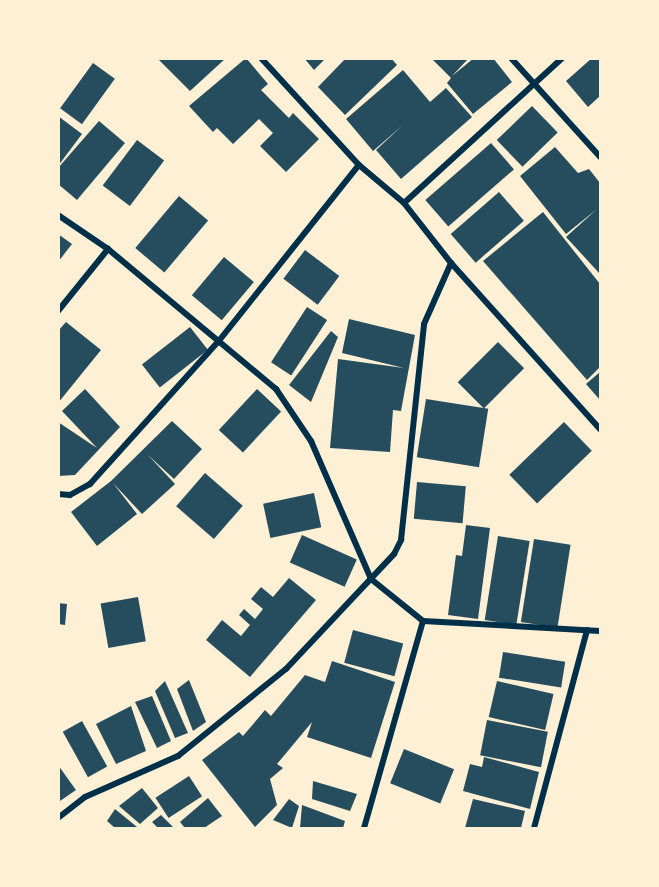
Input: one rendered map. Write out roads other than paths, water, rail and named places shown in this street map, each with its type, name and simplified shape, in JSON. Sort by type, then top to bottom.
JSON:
[{"type":"street","points":[[261,58],[359,165],[404,203],[451,263],[600,429]]},
{"type":"street","points":[[511,58],[600,157]]},
{"type":"street","points":[[404,203],[562,58]]},
{"type":"street","points":[[58,494],[70,495],[90,484],[218,342],[359,165]]},
{"type":"street","points":[[58,214],[108,249],[276,389],[311,441],[370,579],[423,621],[600,631]]},
{"type":"street","points":[[58,311],[108,249]]},
{"type":"street","points":[[58,818],[85,797],[178,756],[286,669],[370,579],[401,540],[424,324],[451,263]]},
{"type":"street","points":[[364,828],[423,621]]},
{"type":"street","points":[[534,828],[587,630]]}]
